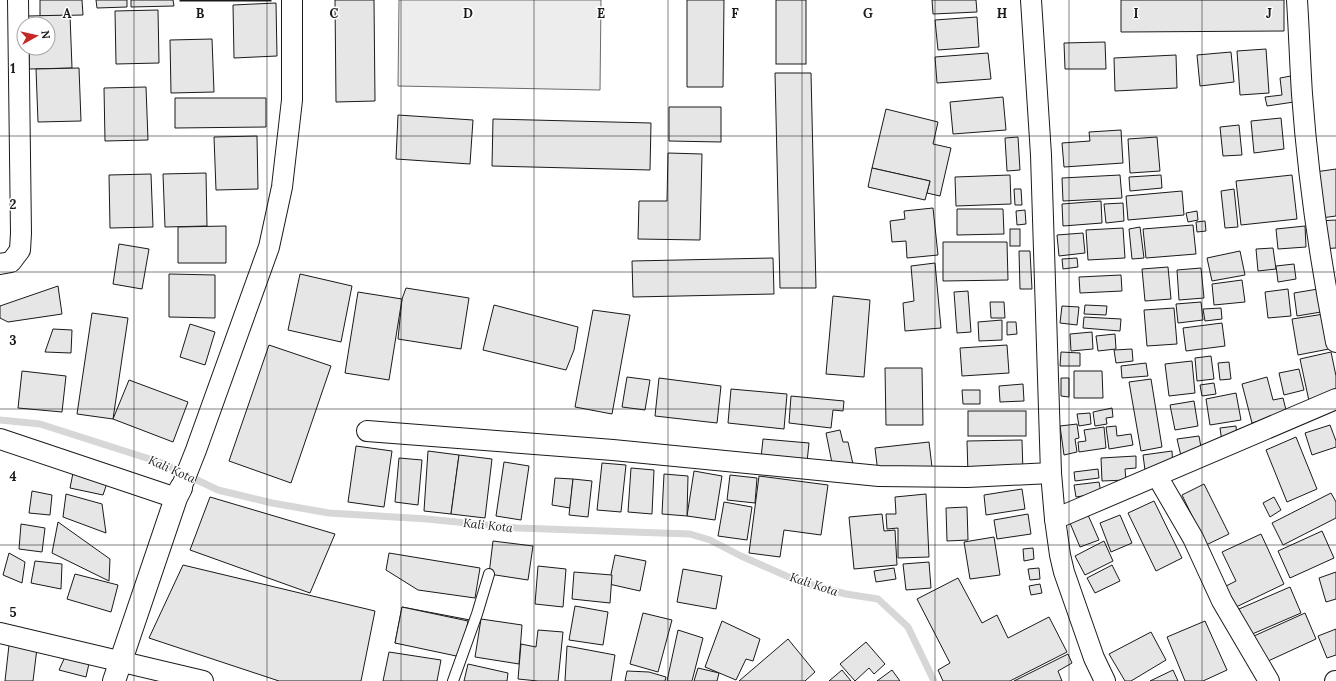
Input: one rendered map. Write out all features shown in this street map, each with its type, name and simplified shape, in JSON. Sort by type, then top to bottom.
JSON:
[{"type":"street","points":[[0,264],[11,262],[20,250],[22,233],[18,0]]},
{"type":"street","points":[[117,671],[178,493],[196,450],[268,247],[280,194],[292,100],[292,0]]},
{"type":"street","points":[[1031,0],[1041,155],[1051,473],[1055,519],[1064,572],[1094,658],[1105,681]]},
{"type":"street","points":[[1297,0],[1302,96],[1311,184],[1324,281],[1336,342]]},
{"type":"street","points":[[1055,519],[1336,399]]},
{"type":"street","points":[[367,431],[613,450],[879,476],[967,477],[1051,473]]},
{"type":"street","points":[[0,439],[178,493]]},
{"type":"street","points":[[1157,476],[1193,538],[1222,601],[1269,681]]},
{"type":"street","points":[[0,633],[117,671],[203,681]]},
{"type":"lane","points":[[453,681],[477,614],[489,574]]},
{"type":"shaded area","points":[[399,0],[601,0],[600,90],[398,86]]},
{"type":"building","points":[[40,0],[82,0],[83,15],[40,16]]},
{"type":"building","points":[[96,0],[127,0],[127,7],[97,8]]},
{"type":"building","points":[[131,0],[173,0],[174,6],[131,7]]},
{"type":"building","points":[[271,0],[271,1],[180,1]]},
{"type":"building","points":[[335,0],[374,0],[375,101],[336,102]]},
{"type":"building","points":[[687,0],[724,0],[723,87],[687,87]]},
{"type":"building","points":[[776,0],[806,0],[806,64],[776,64]]},
{"type":"building","points":[[932,0],[976,0],[977,12],[933,14]]},
{"type":"building","points":[[1121,0],[1284,0],[1284,31],[1121,32]]},
{"type":"building","points":[[276,3],[277,56],[234,58],[233,5]]},
{"type":"building","points":[[158,10],[159,63],[116,64],[115,11]]},
{"type":"building","points":[[70,15],[72,68],[29,69],[29,56],[56,56],[56,16],[28,16]]},
{"type":"building","points":[[977,17],[979,47],[938,50],[935,20]]},
{"type":"building","points":[[212,39],[214,92],[171,93],[170,40]]},
{"type":"building","points":[[1105,42],[1106,69],[1065,69],[1064,43]]},
{"type":"building","points":[[1266,49],[1269,93],[1240,95],[1237,51]]},
{"type":"building","points":[[1231,52],[1234,82],[1200,86],[1197,55]]},
{"type":"building","points":[[988,53],[991,79],[937,83],[935,57]]},
{"type":"building","points":[[1176,55],[1177,88],[1115,91],[1114,58]]},
{"type":"building","points":[[79,68],[81,121],[38,122],[36,69]]},
{"type":"building","points":[[775,73],[811,73],[816,288],[780,288]]},
{"type":"building","points":[[1291,76],[1294,102],[1267,106],[1265,97],[1282,95],[1280,78]]},
{"type":"building","points":[[146,87],[148,140],[105,141],[104,88]]},
{"type":"building","points":[[1003,97],[1006,130],[953,134],[950,102]]},
{"type":"building","points":[[175,98],[266,98],[266,127],[175,128]]},
{"type":"building","points":[[669,107],[721,107],[721,142],[669,141]]},
{"type":"building","points":[[886,109],[938,122],[933,144],[951,148],[940,196],[927,193],[930,181],[872,168]]},
{"type":"building","points":[[398,115],[473,120],[470,164],[396,159]]},
{"type":"building","points":[[1281,118],[1284,149],[1254,153],[1251,121]]},
{"type":"building","points":[[493,119],[651,123],[650,170],[492,166]]},
{"type":"building","points":[[1239,125],[1242,155],[1223,156],[1220,127]]},
{"type":"building","points":[[1121,130],[1123,163],[1064,167],[1062,143],[1090,141],[1089,132]]},
{"type":"building","points":[[257,136],[258,189],[216,190],[214,137]]},
{"type":"building","points":[[1018,137],[1020,170],[1007,171],[1005,138]]},
{"type":"building","points":[[1157,137],[1160,171],[1130,173],[1128,139]]},
{"type":"building","points":[[668,153],[702,154],[700,240],[638,239],[639,201],[667,201]]},
{"type":"building","points":[[872,168],[930,181],[925,200],[868,187]]},
{"type":"building","points":[[1336,169],[1336,216],[1321,218],[1315,172]]},
{"type":"building","points":[[206,173],[207,226],[165,227],[163,174]]},
{"type":"building","points":[[151,174],[153,227],[110,228],[109,175]]},
{"type":"building","points":[[1010,175],[1011,204],[956,206],[955,177]]},
{"type":"building","points":[[1120,175],[1122,198],[1063,201],[1062,178]]},
{"type":"building","points":[[1161,175],[1162,188],[1130,191],[1129,177]]},
{"type":"building","points":[[1292,175],[1297,219],[1241,225],[1236,181]]},
{"type":"building","points":[[1014,189],[1021,189],[1022,205],[1015,205]]},
{"type":"building","points":[[1234,189],[1238,227],[1225,228],[1221,191]]},
{"type":"building","points":[[1182,191],[1184,215],[1128,220],[1126,196]]},
{"type":"building","points":[[1101,201],[1102,223],[1063,226],[1062,204]]},
{"type":"building","points":[[1123,203],[1124,221],[1106,223],[1104,204]]},
{"type":"building","points":[[933,208],[938,255],[907,258],[906,241],[892,242],[890,221],[905,219],[904,211]]},
{"type":"building","points":[[957,209],[1003,209],[1004,234],[957,235]]},
{"type":"building","points":[[1025,210],[1026,224],[1017,225],[1016,211]]},
{"type":"building","points":[[1197,211],[1198,220],[1188,222],[1186,213]]},
{"type":"building","points":[[1336,220],[1336,248],[1320,249],[1318,221]]},
{"type":"building","points":[[1205,221],[1206,231],[1197,232],[1196,222]]},
{"type":"building","points":[[1193,225],[1196,254],[1146,258],[1143,229]]},
{"type":"building","points":[[226,226],[226,263],[178,263],[178,227]]},
{"type":"building","points":[[1305,226],[1306,247],[1278,249],[1276,229]]},
{"type":"building","points":[[1140,227],[1144,258],[1132,259],[1129,229]]},
{"type":"building","points":[[1123,228],[1125,258],[1088,260],[1086,230]]},
{"type":"building","points":[[1010,229],[1020,229],[1020,246],[1010,246]]},
{"type":"building","points":[[1083,233],[1085,253],[1059,256],[1057,235]]},
{"type":"building","points":[[943,242],[1007,242],[1008,280],[943,281]]},
{"type":"building","points":[[119,244],[149,249],[142,289],[113,284]]},
{"type":"building","points":[[1273,248],[1276,269],[1258,271],[1256,249]]},
{"type":"building","points":[[1019,251],[1030,251],[1032,289],[1020,289]]},
{"type":"building","points":[[1240,251],[1245,275],[1212,281],[1207,258]]},
{"type":"building","points":[[773,258],[774,294],[633,297],[632,261]]},
{"type":"building","points":[[1077,258],[1078,267],[1063,269],[1062,259]]},
{"type":"building","points":[[935,263],[941,328],[905,331],[903,303],[914,301],[911,266]]},
{"type":"building","points":[[1294,264],[1296,279],[1278,282],[1276,266]]},
{"type":"building","points":[[1168,267],[1171,299],[1145,301],[1142,269]]},
{"type":"building","points":[[1201,268],[1204,298],[1179,300],[1177,270]]},
{"type":"building","points":[[169,274],[215,275],[215,318],[169,317]]},
{"type":"building","points":[[300,274],[352,286],[341,342],[288,330]]},
{"type":"building","points":[[1121,275],[1122,291],[1080,293],[1079,277]]},
{"type":"building","points":[[1242,280],[1245,302],[1214,305],[1212,284]]},
{"type":"building","points":[[58,286],[62,314],[8,322],[0,318],[0,306]]},
{"type":"building","points":[[406,288],[469,298],[461,349],[398,339],[402,299]]},
{"type":"building","points":[[1288,289],[1291,316],[1268,318],[1265,292]]},
{"type":"building","points":[[1318,289],[1321,312],[1297,316],[1294,293]]},
{"type":"building","points":[[968,291],[971,332],[957,333],[954,292]]},
{"type":"building","points":[[358,292],[402,299],[389,380],[345,373]]},
{"type":"building","points":[[833,296],[870,300],[864,377],[826,374]]},
{"type":"building","points":[[990,302],[1004,302],[1005,318],[991,318]]},
{"type":"building","points":[[1201,302],[1203,320],[1178,323],[1176,304]]},
{"type":"building","points":[[494,305],[578,327],[574,350],[566,370],[483,350]]},
{"type":"building","points":[[1085,305],[1107,306],[1106,315],[1084,314]]},
{"type":"building","points":[[1062,306],[1079,307],[1077,325],[1060,323]]},
{"type":"building","points":[[1174,308],[1177,344],[1147,346],[1144,310]]},
{"type":"building","points":[[1221,308],[1222,319],[1205,321],[1203,309]]},
{"type":"building","points":[[593,310],[630,315],[612,414],[575,407]]},
{"type":"building","points":[[92,313],[128,318],[113,419],[77,414]]},
{"type":"building","points":[[1324,314],[1329,349],[1298,355],[1292,319]]},
{"type":"building","points":[[1084,317],[1121,319],[1120,331],[1083,328]]},
{"type":"building","points":[[1002,320],[1002,340],[979,341],[978,322]]},
{"type":"building","points":[[1007,322],[1016,322],[1017,334],[1007,335]]},
{"type":"building","points":[[1222,323],[1225,346],[1186,351],[1183,328]]},
{"type":"building","points":[[190,324],[215,332],[205,365],[180,357]]},
{"type":"building","points":[[53,329],[72,330],[71,353],[45,352]]},
{"type":"building","points":[[1092,332],[1093,349],[1071,351],[1070,334]]},
{"type":"building","points":[[1115,334],[1116,349],[1098,351],[1096,336]]},
{"type":"building","points":[[269,345],[331,366],[291,483],[229,461]]},
{"type":"building","points":[[1007,345],[1009,373],[962,376],[960,348]]},
{"type":"building","points":[[1132,349],[1133,361],[1116,363],[1114,350]]},
{"type":"building","points":[[1061,352],[1080,353],[1080,366],[1060,366]]},
{"type":"building","points":[[1331,352],[1336,376],[1336,395],[1309,401],[1300,359]]},
{"type":"building","points":[[1211,356],[1214,379],[1197,381],[1195,358]]},
{"type":"building","points":[[1192,361],[1195,393],[1169,396],[1165,364]]},
{"type":"building","points":[[1229,362],[1231,379],[1220,380],[1218,363]]},
{"type":"building","points":[[1146,363],[1148,376],[1122,378],[1121,366]]},
{"type":"building","points":[[885,368],[922,368],[923,425],[886,425]]},
{"type":"building","points":[[1299,369],[1304,390],[1284,395],[1279,373]]},
{"type":"building","points":[[22,371],[66,376],[62,412],[18,408]]},
{"type":"building","points":[[1074,371],[1102,371],[1103,398],[1074,398]]},
{"type":"building","points":[[627,377],[650,380],[645,410],[622,407]]},
{"type":"building","points":[[1267,377],[1273,400],[1283,398],[1287,414],[1252,423],[1242,384]]},
{"type":"building","points":[[659,378],[721,386],[717,423],[655,416]]},
{"type":"building","points":[[1061,378],[1069,378],[1069,397],[1061,396]]},
{"type":"building","points":[[1151,379],[1162,447],[1141,451],[1129,382]]},
{"type":"building","points":[[129,380],[188,402],[173,442],[113,419]]},
{"type":"building","points":[[1214,383],[1216,394],[1202,396],[1200,385]]},
{"type":"building","points":[[1023,384],[1024,401],[1000,402],[999,386]]},
{"type":"building","points":[[731,389],[787,394],[784,429],[728,423]]},
{"type":"building","points":[[962,390],[980,390],[980,404],[963,404]]},
{"type":"building","points":[[1236,393],[1241,420],[1210,425],[1206,399]]},
{"type":"building","points":[[791,396],[844,401],[843,411],[833,410],[831,428],[789,423]]},
{"type":"building","points":[[1194,401],[1198,426],[1175,430],[1170,405]]},
{"type":"building","points":[[1112,408],[1113,417],[1106,418],[1107,424],[1095,426],[1093,412]]},
{"type":"building","points":[[968,411],[1026,411],[1026,436],[968,436]]},
{"type":"building","points":[[1090,413],[1091,424],[1079,426],[1077,414]]},
{"type":"building","points":[[1077,424],[1079,438],[1075,439],[1077,452],[1064,455],[1060,426]]},
{"type":"building","points":[[1330,425],[1336,441],[1336,447],[1312,455],[1305,433]]},
{"type":"building","points":[[1116,426],[1117,436],[1131,434],[1133,445],[1109,449],[1106,427]]},
{"type":"building","points":[[1236,426],[1237,440],[1222,442],[1220,428]]},
{"type":"building","points":[[1104,427],[1106,448],[1079,452],[1078,442],[1086,441],[1084,430]]},
{"type":"building","points":[[840,430],[843,442],[848,442],[853,464],[833,468],[826,433]]},
{"type":"building","points":[[1199,436],[1202,453],[1181,456],[1177,439]]},
{"type":"building","points":[[1296,437],[1317,489],[1287,502],[1266,450]]},
{"type":"building","points":[[763,439],[809,443],[807,462],[761,458]]},
{"type":"building","points":[[1022,440],[1023,473],[968,474],[967,441]]},
{"type":"building","points":[[929,442],[932,467],[878,473],[875,448]]},
{"type":"building","points":[[356,446],[392,451],[384,507],[348,502]]},
{"type":"building","points":[[428,451],[459,455],[451,514],[424,511]]},
{"type":"building","points":[[1172,451],[1173,467],[1145,470],[1143,455]]},
{"type":"building","points":[[459,455],[492,459],[485,518],[451,514]]},
{"type":"building","points":[[1136,456],[1136,468],[1125,469],[1126,480],[1102,481],[1101,458]]},
{"type":"building","points":[[399,458],[422,460],[418,505],[395,502]]},
{"type":"building","points":[[504,462],[529,466],[521,520],[496,516]]},
{"type":"building","points":[[602,463],[626,465],[621,512],[597,510]]},
{"type":"building","points":[[74,468],[108,480],[103,495],[70,488]]},
{"type":"building","points":[[631,468],[654,470],[652,514],[628,512]]},
{"type":"building","points":[[1098,469],[1099,478],[1075,481],[1074,472]]},
{"type":"building","points":[[694,471],[722,476],[715,520],[687,516]]},
{"type":"building","points":[[664,474],[688,476],[687,516],[662,514]]},
{"type":"building","points":[[730,475],[757,478],[755,503],[727,500]]},
{"type":"building","points":[[759,476],[828,485],[821,535],[784,530],[780,557],[749,553]]},
{"type":"building","points":[[555,478],[573,479],[570,508],[552,505]]},
{"type":"building","points":[[573,479],[592,481],[588,517],[569,515]]},
{"type":"building","points":[[1099,482],[1101,493],[1076,497],[1074,485]]},
{"type":"building","points":[[1204,484],[1229,534],[1206,545],[1182,495]]},
{"type":"building","points":[[1022,489],[1025,509],[986,515],[984,495]]},
{"type":"building","points":[[32,491],[52,495],[50,515],[29,513]]},
{"type":"building","points":[[1331,493],[1336,502],[1336,518],[1283,545],[1272,523]]},
{"type":"building","points":[[66,494],[102,504],[106,533],[63,517]]},
{"type":"building","points":[[926,494],[929,557],[898,558],[898,528],[887,529],[886,514],[896,514],[895,497]]},
{"type":"building","points":[[210,497],[335,534],[310,593],[190,550]]},
{"type":"building","points":[[1274,497],[1281,510],[1270,517],[1263,503]]},
{"type":"building","points":[[1154,501],[1182,558],[1156,571],[1128,513]]},
{"type":"building","points":[[724,502],[752,507],[747,540],[718,536]]},
{"type":"building","points":[[967,507],[968,540],[947,541],[946,508]]},
{"type":"building","points":[[882,514],[884,531],[895,530],[897,565],[854,569],[849,517]]},
{"type":"building","points":[[1028,514],[1031,534],[997,539],[994,520]]},
{"type":"building","points":[[1088,515],[1099,540],[1080,547],[1070,523]]},
{"type":"building","points":[[1120,515],[1132,543],[1111,552],[1100,523]]},
{"type":"building","points":[[58,522],[110,559],[109,581],[52,553]]},
{"type":"building","points":[[21,524],[45,528],[42,552],[19,549]]},
{"type":"building","points":[[1322,531],[1334,558],[1290,578],[1278,551]]},
{"type":"building","points":[[1261,534],[1284,584],[1234,608],[1224,587],[1236,581],[1222,552]]},
{"type":"building","points":[[994,537],[1000,575],[970,579],[964,542]]},
{"type":"building","points":[[493,541],[533,546],[528,580],[489,574]]},
{"type":"building","points":[[1104,541],[1113,561],[1085,575],[1075,556]]},
{"type":"building","points":[[1033,548],[1034,559],[1024,561],[1023,549]]},
{"type":"building","points":[[9,553],[25,562],[22,583],[3,575]]},
{"type":"building","points":[[389,553],[480,568],[475,598],[418,590],[386,570]]},
{"type":"building","points":[[615,555],[646,561],[640,591],[609,584]]},
{"type":"building","points":[[35,561],[62,564],[61,589],[31,583]]},
{"type":"building","points":[[929,562],[931,588],[906,590],[903,564]]},
{"type":"building","points":[[183,565],[375,611],[361,681],[279,681],[149,638]]},
{"type":"building","points":[[1112,565],[1120,581],[1095,593],[1087,578]]},
{"type":"building","points":[[538,566],[566,569],[563,607],[535,604]]},
{"type":"building","points":[[894,568],[896,579],[876,582],[874,571]]},
{"type":"building","points":[[1039,568],[1040,579],[1030,580],[1028,569]]},
{"type":"building","points":[[683,569],[722,576],[716,609],[677,602]]},
{"type":"building","points":[[574,572],[612,575],[610,603],[572,599]]},
{"type":"building","points":[[1336,572],[1336,599],[1326,602],[1319,578]]},
{"type":"building","points":[[75,574],[118,585],[111,612],[67,599]]},
{"type":"building","points":[[958,578],[982,623],[997,615],[1008,638],[1049,617],[1067,652],[1010,681],[943,681],[938,670],[950,663],[917,599]]},
{"type":"building","points":[[1040,584],[1042,593],[1031,595],[1029,586]]},
{"type":"building","points":[[1290,587],[1301,613],[1250,635],[1239,609]]},
{"type":"building","points":[[575,606],[608,612],[603,645],[569,640]]},
{"type":"building","points":[[402,607],[470,620],[458,651],[395,643]]},
{"type":"building","points":[[402,607],[468,621],[461,657],[395,643]]},
{"type":"building","points":[[643,613],[672,620],[658,672],[630,664]]},
{"type":"building","points":[[1305,613],[1316,639],[1266,662],[1254,636]]},
{"type":"building","points":[[481,619],[522,625],[519,664],[475,657]]},
{"type":"building","points":[[722,621],[760,639],[753,661],[746,659],[736,680],[705,667]]},
{"type":"building","points":[[1205,621],[1227,670],[1203,681],[1185,681],[1167,637]]},
{"type":"building","points":[[1336,629],[1336,655],[1327,658],[1318,636]]},
{"type":"building","points":[[538,630],[563,632],[558,681],[518,679],[521,644],[536,647]]},
{"type":"building","points":[[678,630],[703,638],[692,681],[667,681]]},
{"type":"building","points":[[1151,632],[1166,660],[1131,681],[1125,681],[1109,654]]},
{"type":"building","points":[[10,636],[38,640],[33,681],[5,681]]},
{"type":"building","points":[[788,639],[815,672],[805,681],[739,681]]},
{"type":"building","points":[[866,642],[885,664],[874,674],[869,668],[855,681],[840,664]]},
{"type":"building","points":[[567,646],[615,655],[611,681],[565,681]]},
{"type":"building","points":[[69,648],[90,659],[86,677],[59,670]]},
{"type":"building","points":[[389,652],[441,660],[437,681],[383,681]]},
{"type":"building","points":[[1068,654],[1072,663],[1058,671],[1062,681],[1014,681]]},
{"type":"building","points":[[468,664],[508,673],[507,681],[464,681]]},
{"type":"building","points":[[698,668],[719,673],[717,681],[694,681]]},
{"type":"building","points":[[842,670],[851,681],[829,681]]},
{"type":"building","points":[[892,670],[900,681],[877,681]]},
{"type":"building","points":[[1173,670],[1178,681],[1150,681]]},
{"type":"building","points":[[627,671],[649,672],[666,677],[665,681],[625,681]]},
{"type":"waterway","name":"Kali Kota","points":[[0,420],[40,424],[159,462],[218,490],[272,503],[329,513],[427,519],[517,528],[690,534],[710,540],[741,556],[800,582],[846,594],[878,599],[908,627],[934,681]]}]
